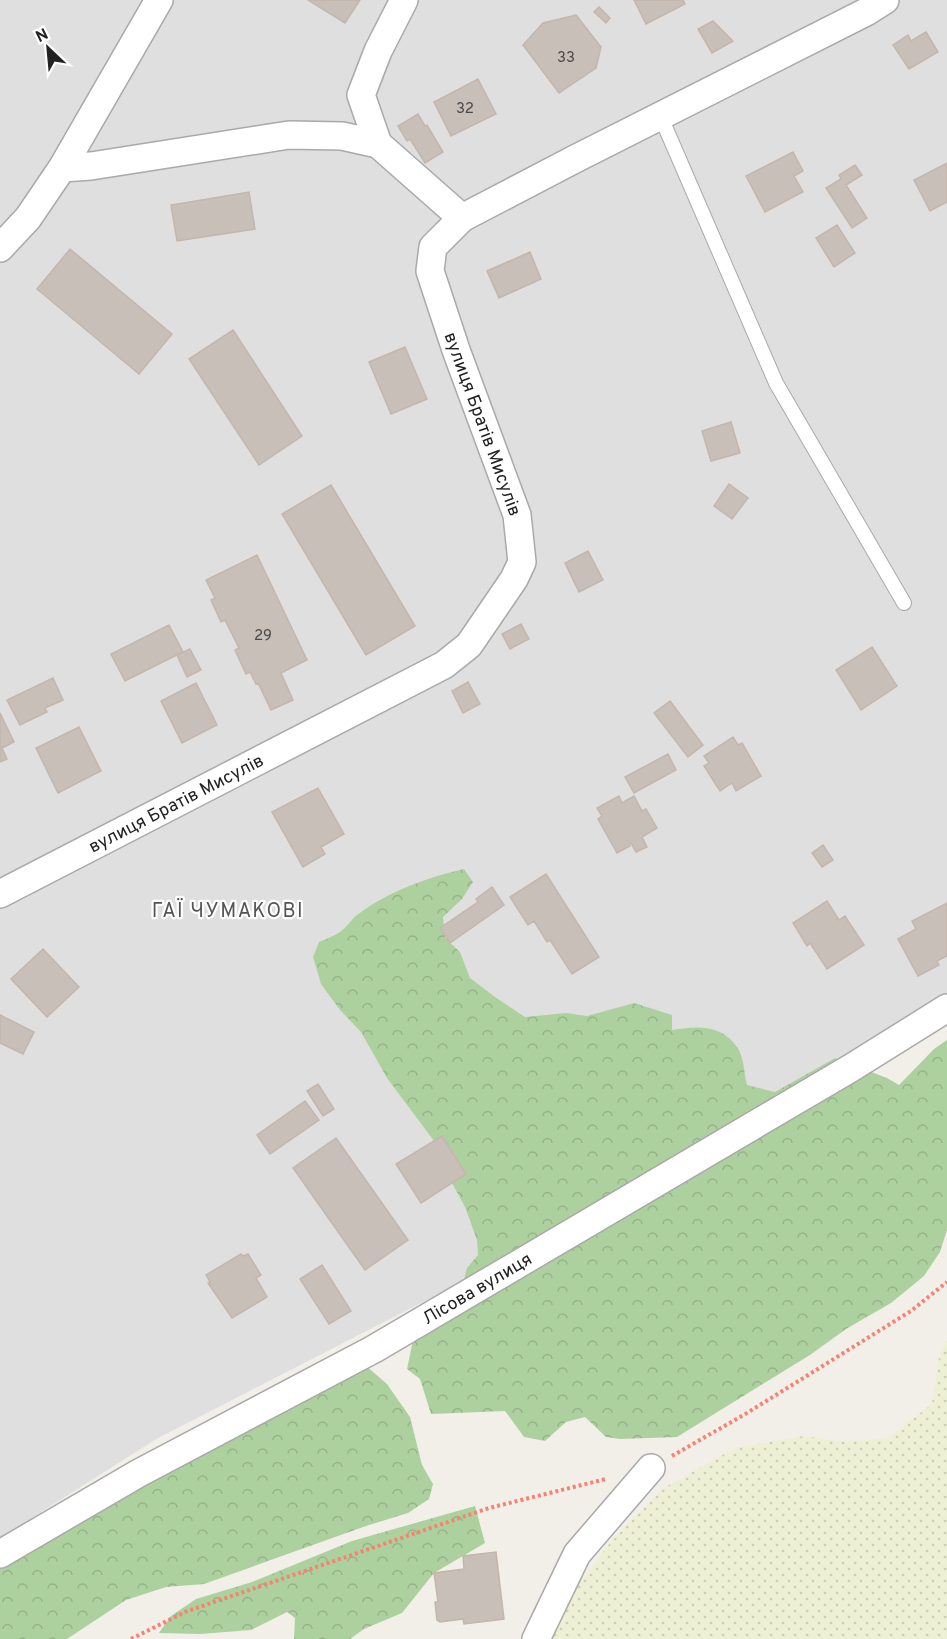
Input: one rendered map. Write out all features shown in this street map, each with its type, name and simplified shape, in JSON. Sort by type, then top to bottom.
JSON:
[{"type":"street","points":[[0,248],[28,218],[62,168],[159,0]]},
{"type":"street","points":[[378,144],[361,95],[378,51],[404,0]]},
{"type":"street","name":"вулиця Братів Мисулів","points":[[0,894],[444,665],[469,645],[514,579],[522,562],[517,515],[456,350],[430,271],[433,247],[462,218],[866,12],[885,0]]},
{"type":"street","points":[[62,168],[91,166],[288,135],[342,136],[378,144],[462,218]]},
{"type":"street","name":"Лісова вулиця","points":[[0,1554],[139,1473],[374,1349],[851,1068],[947,1008]]},
{"type":"street","points":[[536,1639],[577,1554],[651,1468]]},
{"type":"lane","points":[[660,116],[776,383],[904,603]]},
{"type":"path","points":[[131,1639],[185,1612],[489,1508],[651,1468],[747,1413],[861,1343],[911,1311],[947,1282]]},
{"type":"shaded area","points":[[0,0],[947,0],[947,1025],[534,1245],[158,1438],[0,1538]]},
{"type":"green space","points":[[464,869],[473,882],[462,899],[443,917],[445,938],[460,952],[470,978],[525,1017],[566,1013],[587,1016],[634,1003],[672,1015],[672,1030],[708,1028],[724,1034],[739,1051],[747,1085],[775,1092],[835,1058],[899,1085],[934,1049],[947,1040],[947,1230],[940,1252],[924,1276],[891,1303],[846,1329],[810,1355],[677,1437],[620,1439],[606,1437],[585,1417],[566,1422],[545,1441],[524,1437],[505,1411],[431,1414],[420,1379],[407,1369],[413,1340],[457,1308],[467,1268],[478,1255],[477,1240],[465,1207],[445,1170],[434,1141],[387,1078],[361,1032],[340,1010],[321,984],[313,957],[319,942],[340,932],[357,915],[382,899],[422,881]]},
{"type":"green space","points":[[947,1340],[947,1639],[550,1639],[579,1583],[610,1543],[662,1489],[735,1448],[804,1436],[846,1442],[888,1438],[932,1404],[939,1358]]},
{"type":"green space","points":[[365,1365],[387,1384],[410,1417],[422,1465],[433,1484],[429,1499],[408,1513],[204,1584],[166,1587],[126,1600],[67,1639],[0,1639],[0,1545]]},
{"type":"green space","points":[[475,1506],[485,1543],[434,1573],[402,1613],[364,1629],[350,1639],[294,1639],[295,1618],[287,1612],[251,1630],[200,1634],[159,1633],[171,1616],[196,1599],[252,1582],[352,1541]]},
{"type":"building","points":[[308,0],[360,0],[345,23]]},
{"type":"building","points":[[634,0],[683,0],[685,4],[646,24]]},
{"type":"building","points":[[599,7],[610,18],[606,23],[594,12]]},
{"type":"building","points":[[576,15],[601,47],[596,68],[559,93],[523,45],[543,23]]},
{"type":"building","points":[[713,21],[733,41],[712,53],[698,29]]},
{"type":"building","points":[[926,32],[938,52],[909,69],[893,45],[908,35],[911,41]]},
{"type":"building","points":[[478,79],[496,114],[451,136],[434,102]]},
{"type":"building","points":[[418,114],[443,152],[425,163],[410,139],[407,141],[398,126]]},
{"type":"building","points":[[793,152],[803,171],[794,176],[803,192],[765,212],[746,176]]},
{"type":"building","points":[[947,163],[947,202],[930,211],[914,180]]},
{"type":"building","points":[[855,165],[862,175],[846,185],[867,218],[852,228],[826,188],[841,179],[839,175]]},
{"type":"building","points":[[249,192],[255,229],[177,241],[171,205]]},
{"type":"building","points":[[837,225],[855,253],[834,267],[816,238]]},
{"type":"building","points":[[70,249],[172,334],[139,374],[37,289]]},
{"type":"building","points":[[530,252],[541,279],[499,298],[487,271]]},
{"type":"building","points":[[233,330],[302,436],[259,465],[189,359]]},
{"type":"building","points":[[405,347],[427,399],[391,414],[369,362]]},
{"type":"building","points":[[731,422],[740,453],[711,461],[702,431]]},
{"type":"building","points":[[729,484],[748,498],[732,519],[714,506]]},
{"type":"building","points":[[331,485],[415,626],[366,655],[282,514]]},
{"type":"building","points":[[588,551],[603,580],[579,592],[565,563]]},
{"type":"building","points":[[257,555],[307,660],[281,673],[293,700],[271,710],[258,683],[256,684],[250,672],[246,674],[235,650],[239,648],[225,620],[221,622],[211,600],[215,598],[206,580]]},
{"type":"building","points":[[521,624],[529,639],[510,649],[502,634]]},
{"type":"building","points":[[169,625],[183,652],[125,681],[111,654]]},
{"type":"building","points":[[872,647],[897,686],[861,710],[836,670]]},
{"type":"building","points":[[190,649],[201,670],[187,677],[177,655]]},
{"type":"building","points":[[53,678],[63,700],[45,708],[47,712],[20,725],[7,700]]},
{"type":"building","points":[[468,682],[480,704],[463,713],[452,691]]},
{"type":"building","points":[[196,683],[217,725],[182,743],[161,701]]},
{"type":"building","points":[[670,701],[703,745],[688,757],[654,713]]},
{"type":"building","points":[[0,713],[14,742],[2,748],[7,759],[0,762]]},
{"type":"building","points":[[79,727],[101,771],[58,793],[36,748]]},
{"type":"building","points":[[733,737],[738,745],[742,743],[761,776],[736,791],[732,783],[720,791],[704,766],[709,763],[704,756]]},
{"type":"building","points":[[668,754],[676,770],[634,793],[625,777]]},
{"type":"building","points":[[318,788],[344,834],[321,847],[325,854],[303,867],[272,812]]},
{"type":"building","points":[[619,796],[622,803],[634,796],[642,811],[646,809],[657,828],[642,837],[647,847],[636,852],[631,843],[630,846],[617,853],[598,819],[602,816],[597,808]]},
{"type":"building","points":[[823,845],[833,860],[822,867],[812,853]]},
{"type":"building","points":[[546,874],[599,957],[572,974],[550,940],[547,942],[534,921],[528,925],[510,897]]},
{"type":"building","points":[[492,887],[504,905],[450,943],[440,928],[478,902],[476,899]]},
{"type":"building","points":[[827,901],[839,920],[845,916],[864,945],[827,969],[810,943],[807,946],[793,923]]},
{"type":"building","points":[[947,903],[947,956],[937,961],[939,965],[918,976],[898,939],[916,929],[912,921]]},
{"type":"building","points":[[43,949],[79,987],[47,1017],[11,979]]},
{"type":"building","points":[[0,1015],[34,1032],[23,1054],[0,1043]]},
{"type":"building","points":[[318,1084],[334,1109],[323,1116],[307,1091]]},
{"type":"building","points":[[305,1101],[319,1120],[270,1154],[257,1135]]},
{"type":"building","points":[[442,1136],[466,1174],[421,1203],[396,1164]]},
{"type":"building","points":[[336,1138],[408,1240],[365,1270],[293,1168]]},
{"type":"building","points":[[241,1254],[243,1256],[248,1254],[261,1275],[256,1278],[267,1297],[232,1318],[208,1283],[210,1282],[206,1275]]},
{"type":"building","points":[[322,1265],[351,1311],[329,1324],[300,1279]]},
{"type":"building","points":[[496,1552],[504,1619],[464,1624],[463,1619],[440,1622],[437,1620],[435,1602],[438,1602],[434,1573],[464,1569],[463,1556]]},
{"type":"district","name":"ГАЇ ЧУМАКОВІ","points":[[228,910]]}]
